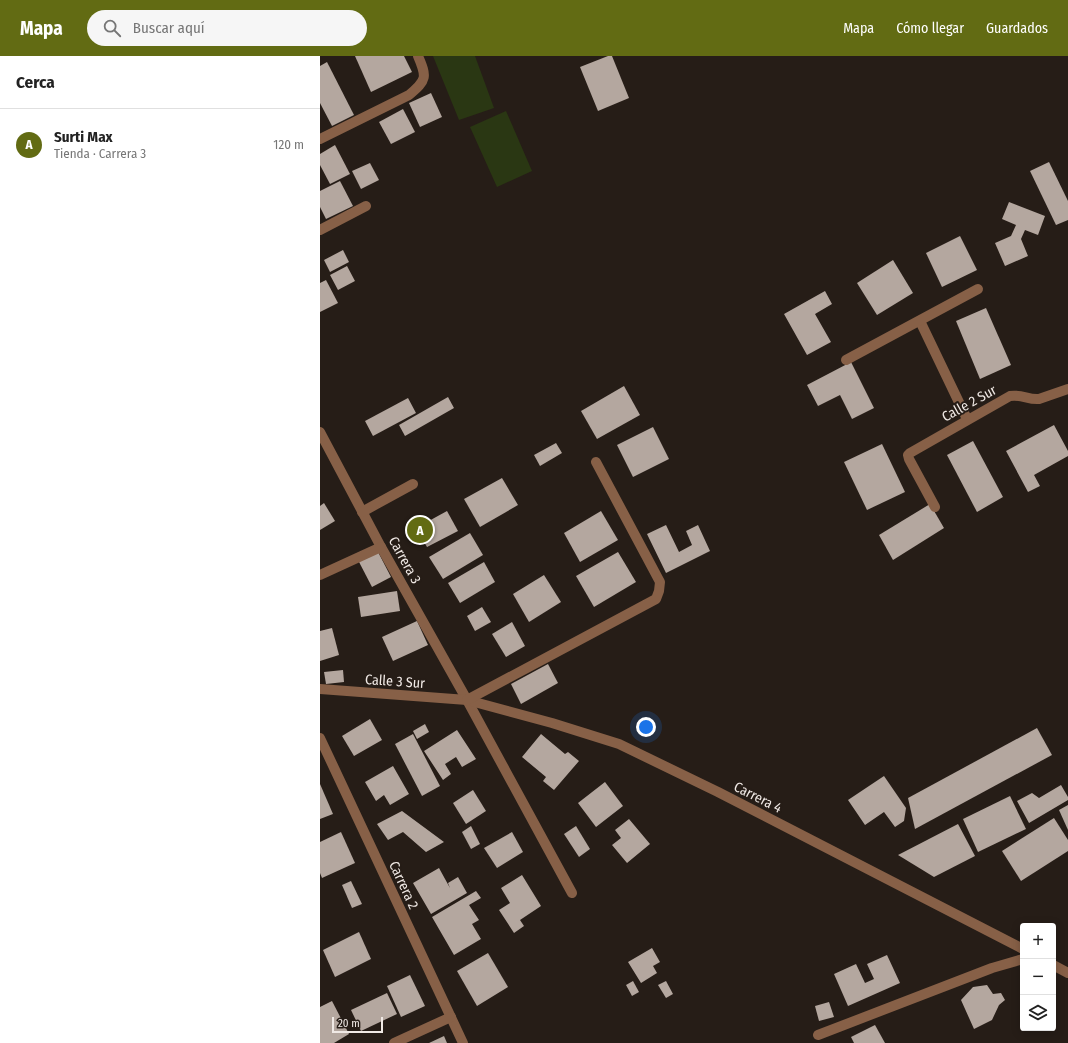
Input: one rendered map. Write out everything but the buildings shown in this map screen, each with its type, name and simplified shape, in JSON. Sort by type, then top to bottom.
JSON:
[{"type":"street","points":[[320,139],[409,95],[421,85],[425,72],[418,56]]},
{"type":"street","points":[[320,230],[366,206]]},
{"type":"street","points":[[846,360],[978,289]]},
{"type":"street","points":[[920,321],[967,419]]},
{"type":"street","name":"Calle 2 Sur","points":[[936,506],[909,459],[908,455],[910,453],[967,419],[1010,396],[1022,396],[1035,400],[1068,389]]},
{"type":"street","name":"Carrera 3","points":[[320,432],[381,547],[467,700],[572,893]]},
{"type":"street","points":[[467,700],[656,599],[660,582],[596,462]]},
{"type":"street","points":[[362,512],[413,484]]},
{"type":"street","points":[[320,575],[381,547]]},
{"type":"street","name":"Calle 3 Sur","points":[[320,689],[467,700]]},
{"type":"street","name":"Carrera 4","points":[[467,700],[552,723],[619,744],[725,795],[1020,947]]},
{"type":"street","name":"Carrera 2","points":[[320,738],[463,1043]]},
{"type":"street","points":[[818,1035],[992,968],[1020,960]]},
{"type":"street","points":[[1056,967],[1068,973]]},
{"type":"street","points":[[394,1043],[450,1017]]},
{"type":"green space","points":[[433,56],[475,56],[494,108],[459,120]]},
{"type":"green space","points":[[506,111],[532,171],[497,187],[470,127]]},
{"type":"place","name":"Surti Max","points":[[420,530]]}]
